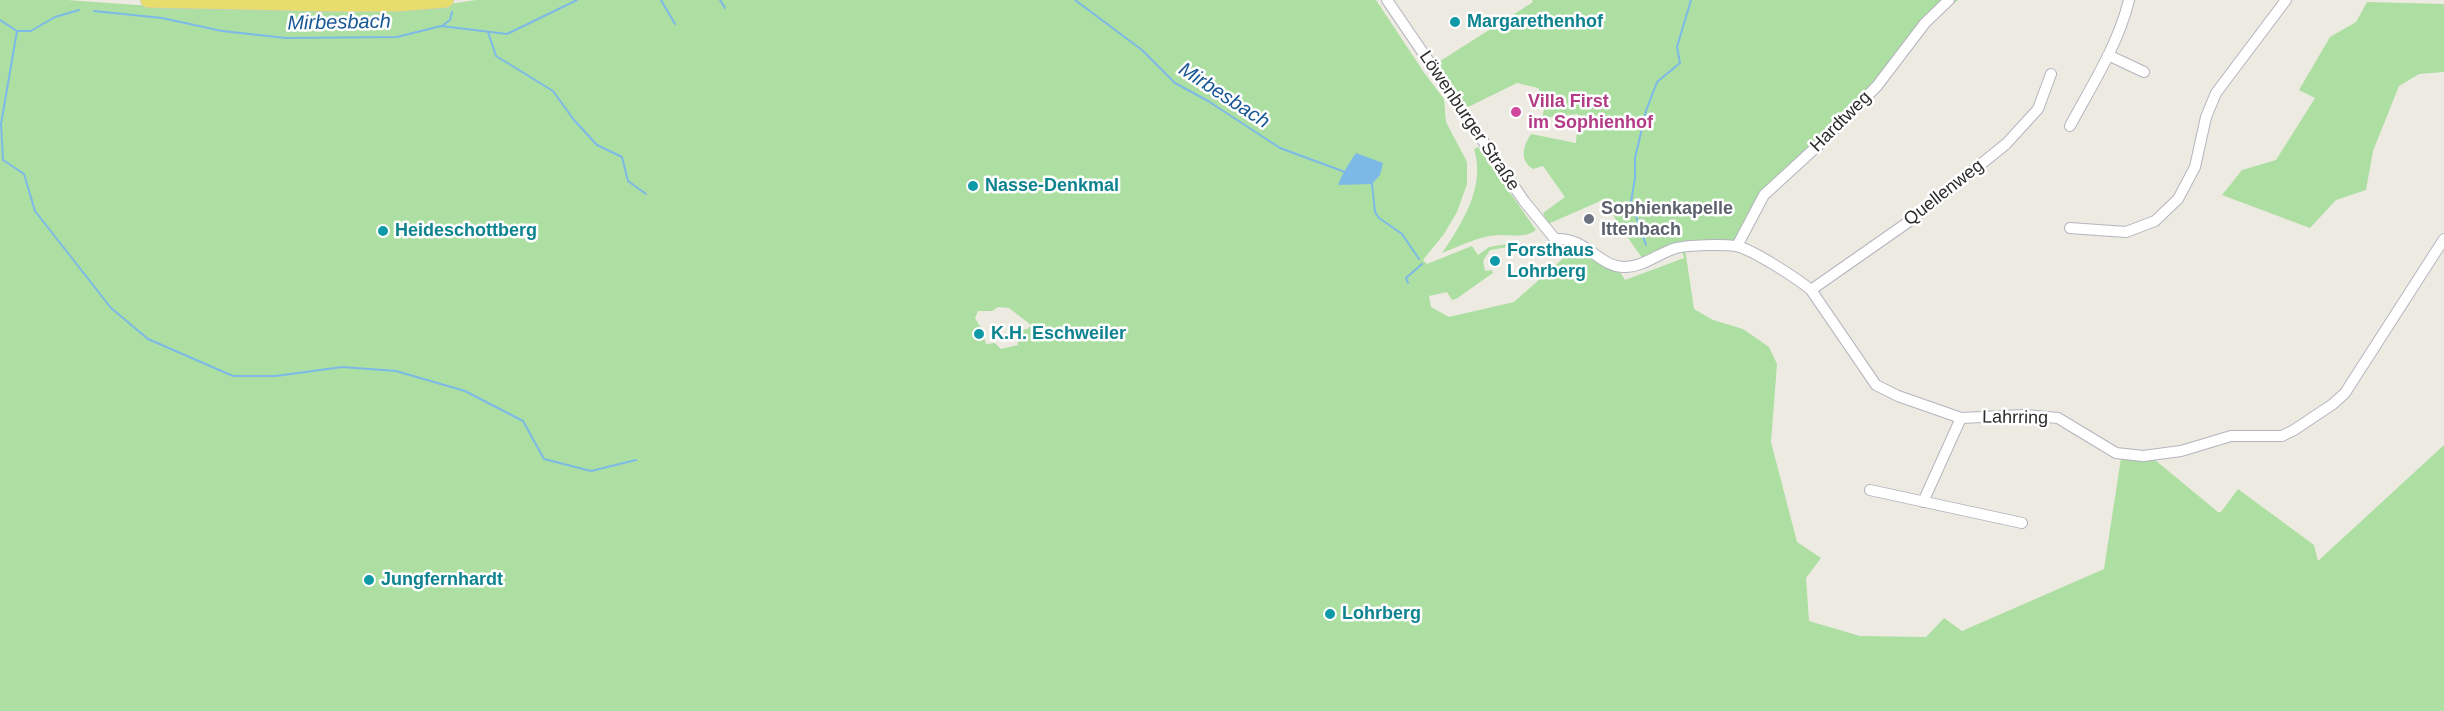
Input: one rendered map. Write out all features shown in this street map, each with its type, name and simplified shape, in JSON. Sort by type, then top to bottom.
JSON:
[{"type":"main road","points":[[148,0],[346,4],[446,0]]},
{"type":"street","name":"Löwenburger Straße","points":[[1387,0],[1524,201],[1555,239],[1568,238],[1581,243],[1612,266],[1625,267],[1678,248],[1737,246]]},
{"type":"street","name":"Hardtweg","points":[[1737,246],[1764,195],[1825,139],[1877,86],[1925,23],[1949,0]]},
{"type":"street","points":[[2070,126],[2108,55],[2124,20],[2129,0]]},
{"type":"street","points":[[2070,228],[2126,232],[2155,222],[2178,199],[2195,167],[2206,117],[2216,93],[2286,0]]},
{"type":"street","points":[[2108,55],[2144,72]]},
{"type":"street","name":"Quellenweg","points":[[1811,290],[1914,218],[2006,144],[2038,108],[2051,74]]},
{"type":"street","name":"Lahrring","points":[[1737,246],[1796,278],[1811,290],[1876,385],[1898,396],[1961,418],[2025,415],[2058,418],[2116,453],[2143,456],[2181,451],[2231,436],[2282,436],[2294,430],[2345,393],[2444,238]]},
{"type":"street","points":[[1923,502],[1961,418]]},
{"type":"street","points":[[1870,490],[2022,523]]},
{"type":"green space","points":[[0,0],[67,0],[166,7],[421,8],[476,0],[1376,0],[1444,99],[1446,122],[1467,162],[1467,184],[1457,212],[1444,234],[1423,260],[1427,264],[1472,246],[1478,255],[1489,247],[1513,243],[1514,246],[1490,250],[1483,261],[1485,271],[1492,270],[1493,273],[1456,299],[1452,300],[1447,292],[1429,296],[1431,307],[1449,317],[1514,302],[1578,245],[1617,269],[1625,280],[1684,258],[1682,250],[1685,249],[1694,309],[1713,320],[1743,329],[1769,347],[1777,364],[1771,442],[1797,542],[1821,558],[1806,578],[1809,621],[1860,636],[1926,637],[1944,618],[1962,631],[2104,569],[2121,458],[2155,460],[2218,512],[2221,512],[2238,489],[2314,545],[2318,561],[2444,445],[2444,711],[0,711]],"holes":[[[998,307],[1009,308],[1031,325],[1028,329],[1020,330],[1017,335],[1018,345],[1001,349],[995,343],[986,344],[975,318],[978,311],[992,311]]]},
{"type":"green space","points":[[1532,0],[1958,0],[1927,25],[1827,141],[1766,196],[1740,245],[1675,244],[1642,258],[1617,222],[1605,199],[1548,224],[1543,213],[1565,197],[1543,166],[1533,169],[1526,161],[1524,153],[1526,143],[1531,134],[1576,143],[1578,114],[1542,118],[1546,101],[1538,88],[1517,83],[1466,108],[1434,65],[1533,2]]},
{"type":"green space","points":[[2367,2],[2444,4],[2444,72],[2419,74],[2399,86],[2373,151],[2366,190],[2336,200],[2310,228],[2222,195],[2242,170],[2276,160],[2315,98],[2299,90],[2330,37],[2356,22]]},
{"type":"green space","points":[[1478,147],[1536,230],[1524,235],[1485,237],[1442,253],[1470,204],[1477,177],[1474,149]]},
{"type":"water","points":[[1356,153],[1383,163],[1380,175],[1372,184],[1338,185],[1346,169]]},
{"type":"waterway","name":"Mirbesbach","points":[[94,11],[162,18],[222,31],[286,38],[397,37],[441,26],[507,34],[577,0]]},
{"type":"waterway","points":[[661,0],[675,24]]},
{"type":"waterway","points":[[720,0],[725,8]]},
{"type":"waterway","name":"Mirbesbach","points":[[1075,0],[1142,50],[1175,83],[1208,101],[1280,148],[1345,172]]},
{"type":"waterway","points":[[1646,245],[1631,202],[1635,178],[1635,158],[1646,111],[1657,82],[1680,63],[1677,47],[1691,0]]},
{"type":"waterway","name":"Mirbesbach","points":[[0,20],[17,31],[31,31],[55,17],[79,10]]},
{"type":"waterway","points":[[442,26],[450,20],[452,12]]},
{"type":"waterway","points":[[17,31],[1,124],[3,160],[24,174],[35,211],[111,308],[148,339],[233,376],[276,376],[342,367],[396,371],[465,391],[523,421],[544,459],[591,471],[636,460]]},
{"type":"waterway","points":[[488,32],[496,56],[553,91],[574,120],[597,145],[622,157],[628,181],[646,194]]},
{"type":"waterway","name":"Mirbesbach","points":[[1370,183],[1372,184],[1375,212],[1379,218],[1402,234],[1419,259]]},
{"type":"waterway","name":"Mirbesbach","points":[[1408,283],[1406,278],[1422,264]]},
{"type":"place","name":"Margarethenhof","points":[[1455,22]]},
{"type":"place","name":"Villa First im Sophienhof","points":[[1516,112]]},
{"type":"place","name":"Nasse-Denkmal","points":[[973,186]]},
{"type":"place","name":"Sophienkapelle Ittenbach","points":[[1589,219]]},
{"type":"place","name":"Heideschottberg","points":[[383,231]]},
{"type":"place","name":"Forsthaus Lohrberg","points":[[1495,261]]},
{"type":"place","name":"K.H. Eschweiler","points":[[979,334]]},
{"type":"place","name":"Jungfernhardt","points":[[369,580]]},
{"type":"place","name":"Lohrberg","points":[[1330,614]]}]
